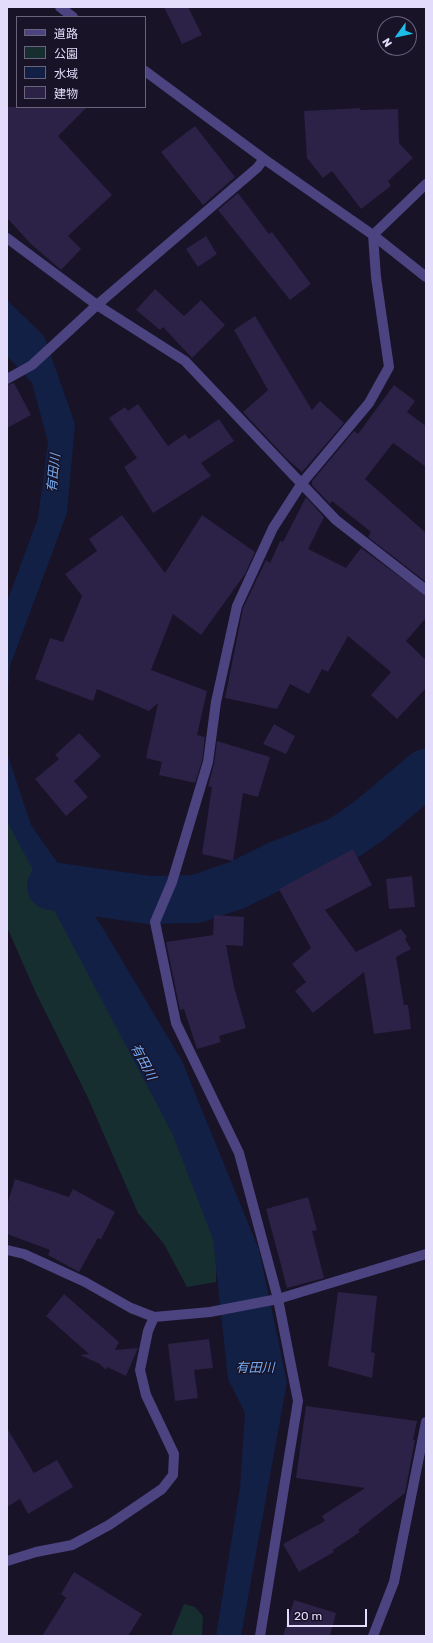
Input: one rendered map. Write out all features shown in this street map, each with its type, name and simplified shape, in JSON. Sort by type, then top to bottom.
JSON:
[{"type":"street","points":[[60,7],[72,16]]},
{"type":"street","points":[[146,72],[264,159],[373,236],[426,277]]},
{"type":"street","points":[[7,379],[32,365],[97,305],[257,168],[264,159]]},
{"type":"street","points":[[260,1636],[298,1402],[278,1299],[239,1153],[176,1023],[155,922],[172,882],[208,762],[216,702],[237,606],[273,528],[302,484],[369,403],[389,367],[376,277],[373,236],[426,184]]},
{"type":"street","points":[[7,238],[97,305],[185,361],[336,520],[426,590]]},
{"type":"street","points":[[7,1250],[24,1254],[85,1282],[132,1308],[154,1317],[210,1312],[278,1299],[426,1254]]},
{"type":"street","points":[[7,1561],[36,1552],[72,1545],[78,1542],[109,1525],[162,1489],[173,1475],[174,1454],[146,1395],[140,1370],[148,1331],[154,1317]]},
{"type":"street","points":[[373,1636],[394,1582],[426,1422]]},
{"type":"green space","points":[[7,809],[127,1027],[217,1231],[216,1282],[187,1287],[164,1244],[138,1213],[88,1098],[35,991],[7,927]]},
{"type":"green space","points":[[184,1604],[195,1607],[203,1616],[202,1636],[171,1636]]},
{"type":"water","name":"有田川","points":[[7,300],[44,336],[75,424],[67,513],[10,666],[7,699],[7,602],[38,518],[48,442],[32,383],[7,356]]},
{"type":"water","name":"有田川","points":[[7,753],[31,825],[101,925],[182,1061],[259,1250],[287,1382],[241,1636],[216,1636],[240,1488],[245,1413],[228,1379],[213,1239],[172,1133],[7,821]]},
{"type":"building","points":[[164,7],[188,7],[202,35],[182,44]]},
{"type":"building","points":[[7,107],[86,108],[58,136],[112,195],[68,236],[81,249],[61,270],[31,244],[7,218]]},
{"type":"building","points":[[360,108],[360,110],[398,109],[399,143],[413,158],[388,181],[391,186],[361,209],[332,171],[323,178],[307,158],[304,111]]},
{"type":"building","points":[[195,126],[235,177],[203,205],[161,152]]},
{"type":"building","points":[[238,193],[269,234],[272,232],[311,284],[290,300],[218,210]]},
{"type":"building","points":[[206,236],[217,254],[198,267],[186,249]]},
{"type":"building","points":[[155,289],[184,316],[201,300],[225,325],[192,358],[163,327],[160,330],[136,310]]},
{"type":"building","points":[[255,316],[312,410],[320,401],[344,423],[302,472],[285,457],[243,412],[268,390],[234,330]]},
{"type":"building","points":[[14,383],[31,415],[7,428],[7,385]]},
{"type":"building","points":[[394,385],[415,401],[407,412],[426,426],[426,467],[393,443],[365,479],[426,533],[426,582],[368,537],[371,532],[332,501],[330,504],[312,485],[312,481],[354,431],[358,434]]},
{"type":"building","points":[[138,404],[168,446],[185,434],[189,439],[219,419],[234,441],[201,463],[211,476],[153,513],[124,467],[137,458],[109,418],[125,407],[128,411]]},
{"type":"building","points":[[306,497],[324,517],[308,549],[346,568],[361,548],[426,596],[426,618],[406,641],[426,660],[426,688],[397,719],[371,695],[391,672],[348,636],[328,672],[322,669],[309,694],[290,684],[277,709],[225,698],[243,608],[266,560],[270,563],[280,541],[283,542]]},
{"type":"building","points":[[122,515],[165,573],[202,515],[255,552],[245,574],[201,635],[173,614],[151,670],[207,691],[197,735],[205,737],[202,761],[195,783],[159,775],[162,762],[146,758],[158,703],[149,711],[97,689],[93,701],[35,679],[50,638],[63,642],[82,596],[65,574],[97,551],[89,539]]},
{"type":"building","points":[[274,724],[295,736],[286,754],[263,744]]},
{"type":"building","points":[[79,733],[101,756],[74,781],[88,797],[66,816],[35,779],[59,759],[55,755]]},
{"type":"building","points":[[217,741],[270,757],[258,797],[243,793],[233,861],[202,854],[212,787],[208,786],[214,764]]},
{"type":"building","points":[[353,849],[372,885],[325,910],[356,952],[401,929],[407,937],[405,939],[411,949],[396,957],[404,1005],[408,1005],[411,1029],[374,1034],[364,972],[313,1013],[295,991],[306,982],[292,964],[311,948],[279,889]]},
{"type":"building","points":[[412,876],[415,907],[389,909],[386,879]]},
{"type":"building","points":[[214,915],[244,917],[243,946],[226,945],[234,987],[246,1028],[219,1036],[221,1042],[197,1049],[184,1009],[180,1010],[166,942],[213,935]]},
{"type":"building","points":[[15,1179],[69,1197],[73,1189],[115,1212],[101,1239],[98,1238],[79,1272],[48,1255],[50,1250],[7,1234],[7,1205]]},
{"type":"building","points":[[308,1197],[317,1230],[312,1231],[324,1278],[287,1288],[266,1209]]},
{"type":"building","points":[[338,1292],[377,1296],[371,1352],[375,1353],[372,1378],[328,1366]]},
{"type":"building","points":[[64,1294],[119,1342],[115,1350],[138,1348],[126,1376],[107,1367],[106,1370],[100,1364],[80,1355],[89,1354],[46,1316]]},
{"type":"building","points":[[209,1339],[213,1368],[194,1370],[198,1398],[175,1401],[168,1344]]},
{"type":"building","points":[[306,1406],[417,1421],[405,1493],[358,1530],[360,1532],[333,1550],[334,1552],[299,1572],[283,1544],[325,1521],[322,1516],[365,1488],[296,1478]]},
{"type":"building","points":[[7,1428],[34,1473],[57,1460],[73,1487],[28,1514],[20,1499],[7,1507]]},
{"type":"building","points":[[74,1572],[142,1614],[128,1636],[42,1636],[66,1598],[61,1594]]},
{"type":"building","points":[[294,1600],[336,1613],[330,1636],[283,1636]]},
{"type":"waterway","points":[[51,886],[149,900],[196,899],[237,885],[278,865],[341,840],[370,820],[426,773]]}]
